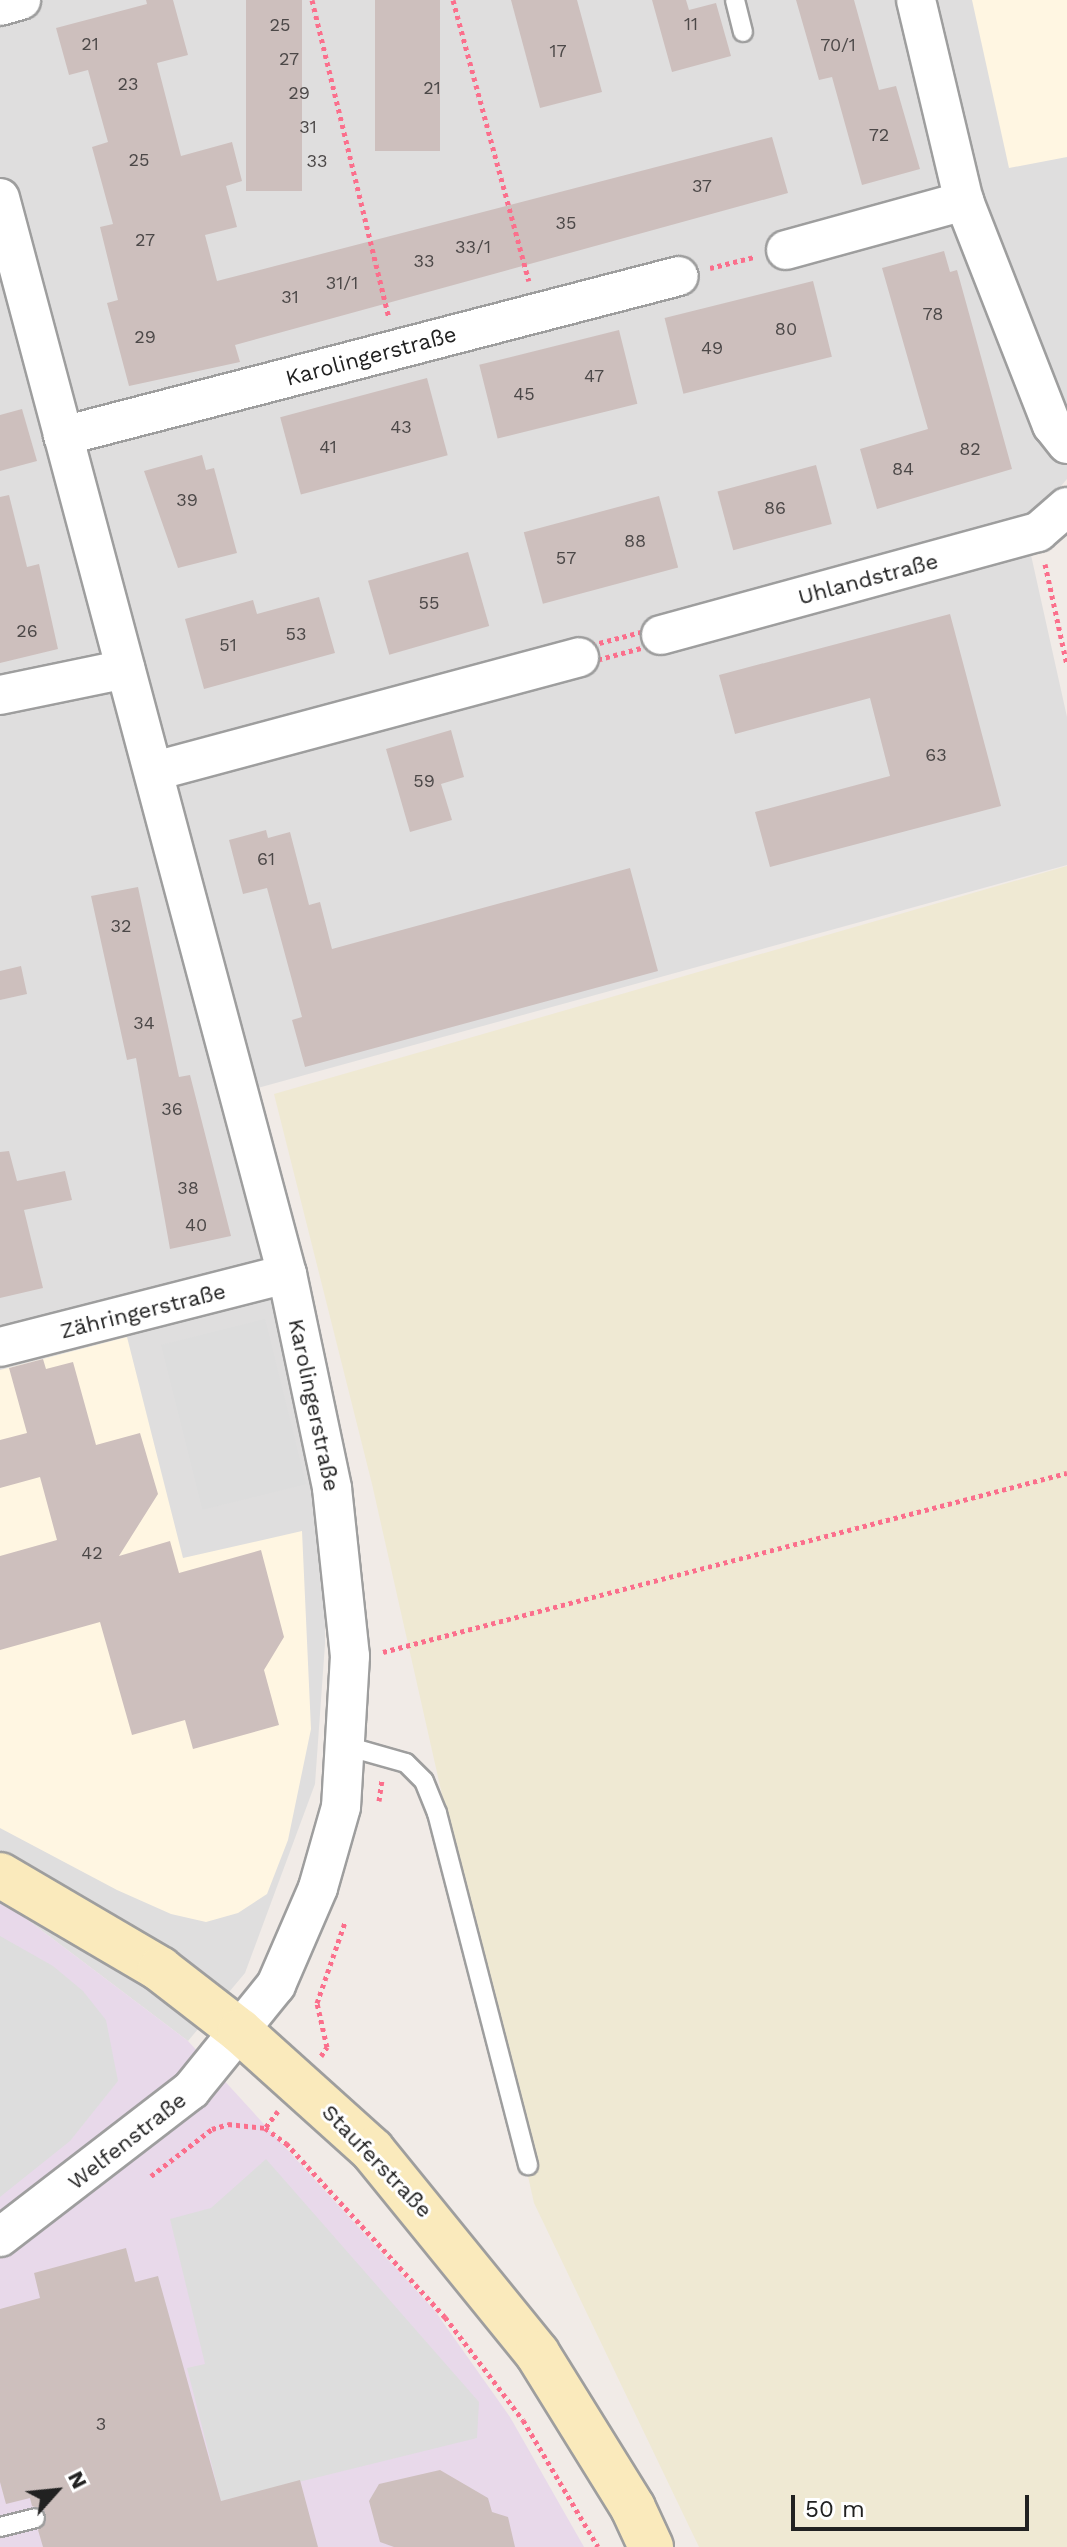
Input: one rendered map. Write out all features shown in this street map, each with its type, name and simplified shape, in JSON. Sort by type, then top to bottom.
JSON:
[{"type":"main road","name":"Stauferstraße","points":[[0,1875],[160,1969],[300,2082],[383,2162],[537,2353],[651,2547]]},
{"type":"street","points":[[0,6],[21,0]]},
{"type":"street","points":[[916,0],[964,201],[1052,425],[1067,444]]},
{"type":"street","name":"Karolingerstraße","points":[[0,198],[287,1274],[332,1488],[350,1656],[341,1807],[318,1888],[283,1971],[240,2031]]},
{"type":"street","points":[[786,250],[964,201]]},
{"type":"street","name":"Karolingerstraße","points":[[63,436],[679,276]]},
{"type":"street","name":"Uhlandstraße","points":[[661,635],[1038,532],[1067,507]]},
{"type":"street","points":[[155,771],[579,657]]},
{"type":"street","points":[[0,695],[125,669]]},
{"type":"street","name":"Zähringerstraße","points":[[0,1347],[287,1274]]},
{"type":"street","name":"Welfenstraße","points":[[0,2237],[191,2090],[240,2031]]},
{"type":"lane","points":[[735,0],[743,32]]},
{"type":"lane","points":[[346,1746],[406,1763],[424,1781],[437,1813],[528,2165]]},
{"type":"lane","points":[[0,2527],[35,2518]]},
{"type":"path","points":[[312,0],[396,350]]},
{"type":"path","points":[[453,0],[538,313]]},
{"type":"path","points":[[679,276],[786,250]]},
{"type":"path","points":[[1038,532],[1067,665]]},
{"type":"path","points":[[579,657],[589,662],[656,644],[661,635]]},
{"type":"path","points":[[350,1656],[401,1650],[1067,1473]]},
{"type":"path","points":[[378,1809],[386,1755]]},
{"type":"path","points":[[265,2128],[327,2047],[317,2003],[349,1909]]},
{"type":"path","points":[[151,2176],[212,2129],[228,2124],[265,2128],[286,2143],[445,2317],[523,2420],[598,2547]]},
{"type":"shaded area","points":[[0,0],[1067,0],[1067,479],[1025,528],[1067,717],[1067,865],[218,1099],[325,1495],[325,1644],[315,1784],[245,1973],[188,2041],[0,1899]]},
{"type":"shaded area","points":[[972,0],[1067,0],[1067,157],[1009,168]]},
{"type":"shaded area","points":[[1067,866],[1067,2547],[699,2547],[534,2203],[372,1484],[274,1094]]},
{"type":"shaded area","points":[[265,1319],[306,1484],[202,1510],[161,1345]]},
{"type":"shaded area","points":[[127,1337],[183,1558],[302,1531],[311,1729],[288,1840],[267,1894],[238,1913],[206,1922],[171,1914],[117,1890],[0,1828],[0,1370]]},
{"type":"shaded area","points":[[0,1899],[188,2041],[435,2311],[510,2417],[584,2547],[0,2547]]},
{"type":"shaded area","points":[[0,1936],[53,1966],[83,1991],[106,2020],[118,2081],[70,2141],[0,2197]]},
{"type":"shaded area","points":[[266,2159],[479,2402],[477,2438],[221,2501],[187,2368],[205,2364],[170,2219],[211,2208]]},
{"type":"building","points":[[146,0],[173,0],[188,55],[157,63],[181,156],[232,142],[242,181],[226,186],[237,227],[205,235],[217,281],[772,137],[788,193],[235,345],[240,362],[129,386],[107,303],[118,300],[100,227],[113,224],[92,147],[108,142],[88,70],[69,75],[56,28],[147,4]]},
{"type":"building","points":[[246,0],[302,0],[302,191],[246,191]]},
{"type":"building","points":[[375,0],[440,0],[440,151],[375,151]]},
{"type":"building","points":[[511,0],[577,0],[602,92],[540,108]]},
{"type":"building","points":[[652,0],[686,0],[689,10],[716,3],[731,56],[672,72]]},
{"type":"building","points":[[796,0],[854,0],[879,90],[896,86],[920,169],[862,185],[832,77],[819,80]]},
{"type":"building","points":[[944,251],[950,272],[957,270],[1012,469],[877,509],[860,449],[928,429],[882,268]]},
{"type":"building","points":[[813,281],[832,357],[683,394],[665,318]]},
{"type":"building","points":[[619,330],[637,404],[498,439],[479,365]]},
{"type":"building","points":[[427,378],[448,455],[301,495],[280,417]]},
{"type":"building","points":[[22,409],[37,461],[0,471],[0,415]]},
{"type":"building","points":[[202,455],[206,470],[214,468],[237,553],[178,568],[144,471]]},
{"type":"building","points":[[816,465],[832,524],[733,550],[717,491]]},
{"type":"building","points":[[9,495],[27,567],[39,564],[58,649],[0,663],[0,497]]},
{"type":"building","points":[[659,496],[678,567],[543,604],[524,532]]},
{"type":"building","points":[[468,552],[489,626],[389,655],[368,581]]},
{"type":"building","points":[[319,597],[335,653],[204,689],[185,619],[253,600],[257,614]]},
{"type":"building","points":[[950,614],[1001,806],[770,867],[755,812],[890,776],[870,698],[735,734],[719,675]]},
{"type":"building","points":[[451,730],[464,777],[441,784],[452,820],[410,832],[386,749]]},
{"type":"building","points":[[266,830],[268,838],[290,832],[309,905],[320,902],[332,949],[630,868],[658,971],[305,1067],[292,1020],[302,1017],[267,888],[243,894],[229,840]]},
{"type":"building","points":[[138,887],[179,1077],[190,1075],[231,1236],[170,1249],[136,1058],[127,1060],[91,896]]},
{"type":"building","points":[[21,966],[27,994],[0,1000],[0,971]]},
{"type":"building","points":[[9,1151],[17,1181],[65,1171],[72,1200],[24,1210],[43,1288],[0,1298],[0,1152]]},
{"type":"building","points":[[43,1359],[46,1369],[73,1362],[96,1445],[140,1433],[158,1494],[119,1556],[170,1541],[179,1573],[261,1550],[284,1637],[264,1670],[279,1725],[193,1749],[185,1720],[132,1735],[100,1622],[0,1650],[0,1556],[57,1540],[40,1477],[0,1488],[0,1440],[27,1433],[9,1368]]},
{"type":"building","points":[[126,2248],[135,2282],[158,2276],[221,2501],[300,2480],[318,2547],[43,2547],[38,2530],[46,2522],[44,2510],[32,2506],[30,2498],[6,2504],[0,2482],[0,2309],[40,2298],[34,2273]]},
{"type":"building","points":[[440,2470],[488,2498],[492,2512],[508,2517],[515,2547],[394,2547],[380,2542],[369,2501],[379,2484]]}]
